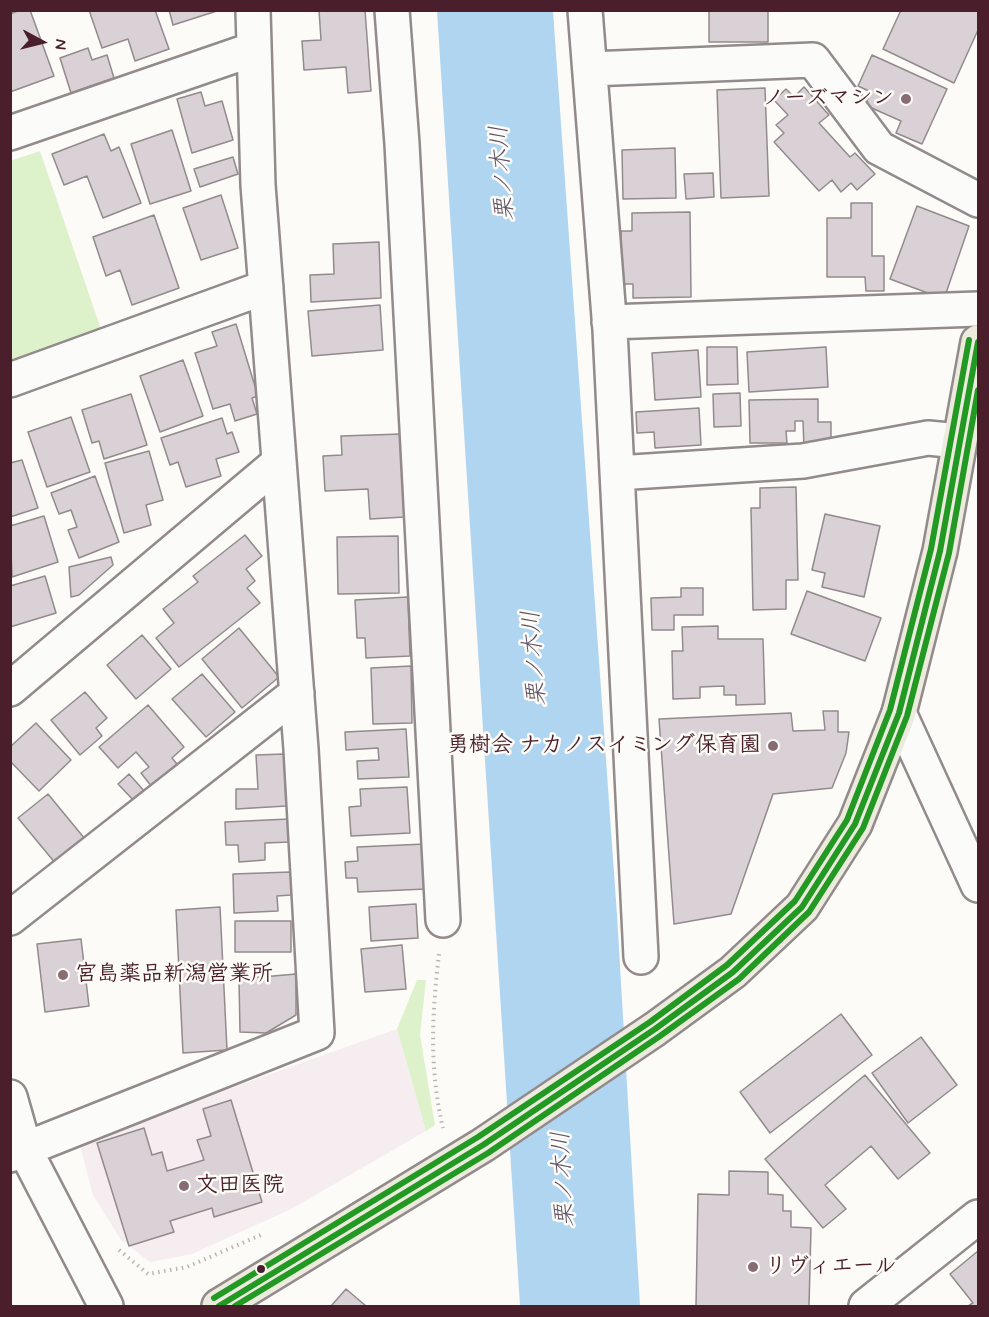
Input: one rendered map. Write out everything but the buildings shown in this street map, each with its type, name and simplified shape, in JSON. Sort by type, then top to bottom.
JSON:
[{"type":"main road","points":[[219,1306],[483,1145],[655,1029],[733,972],[802,906],[855,824],[899,713],[940,551],[978,342]]},
{"type":"street","points":[[18,1153],[316,1033],[297,693],[258,184],[253,10]]},
{"type":"street","points":[[392,10],[402,144],[442,920]]},
{"type":"street","points":[[585,10],[609,322],[641,957]]},
{"type":"street","points":[[10,133],[254,49]]},
{"type":"street","points":[[590,69],[813,60],[879,148],[978,200]]},
{"type":"street","points":[[10,380],[267,287]]},
{"type":"street","points":[[609,322],[978,309]]},
{"type":"street","points":[[617,473],[803,461],[928,438],[959,441]]},
{"type":"street","points":[[10,689],[278,463]]},
{"type":"street","points":[[10,918],[297,693]]},
{"type":"street","points":[[899,713],[978,885]]},
{"type":"street","points":[[10,1097],[18,1153],[106,1306]]},
{"type":"street","points":[[877,1303],[978,1217]]},
{"type":"path","points":[[442,920],[432,1014],[434,1090],[444,1135]]},
{"type":"path","points":[[111,1244],[148,1274],[187,1267],[273,1229]]},
{"type":"shaded area","points":[[397,1029],[426,1131],[291,1209],[192,1254],[150,1262],[121,1240],[93,1195],[79,1142]]},
{"type":"green space","points":[[40,151],[104,338],[10,370],[10,161]]},
{"type":"green space","points":[[417,980],[426,980],[420,1035],[435,1125],[426,1131],[397,1029]]},
{"type":"water","name":"栗ノ木川","points":[[437,11],[553,11],[617,915],[640,1306],[520,1306]]},
{"type":"transit line","points":[[214,1298],[478,1137],[650,1022],[727,965],[795,901],[847,820],[890,710],[931,549],[969,340]]},
{"type":"transit line","points":[[219,1306],[483,1145],[655,1029],[733,972],[802,907],[855,824],[899,713],[940,551],[978,342]]},
{"type":"transit line","points":[[235,1306],[488,1153],[660,1036],[739,979],[809,912],[863,828],[907,716],[949,553],[978,390]]},
{"type":"place","name":"ノーズマシン","points":[[906,99]]},
{"type":"place","name":"勇樹会 ナカノスイミング保育園","points":[[773,746]]},
{"type":"place","name":"宮島薬品新潟営業所","points":[[63,975]]},
{"type":"place","name":"文田医院","points":[[184,1186]]},
{"type":"place","name":"リヴィエール","points":[[753,1267]]}]
